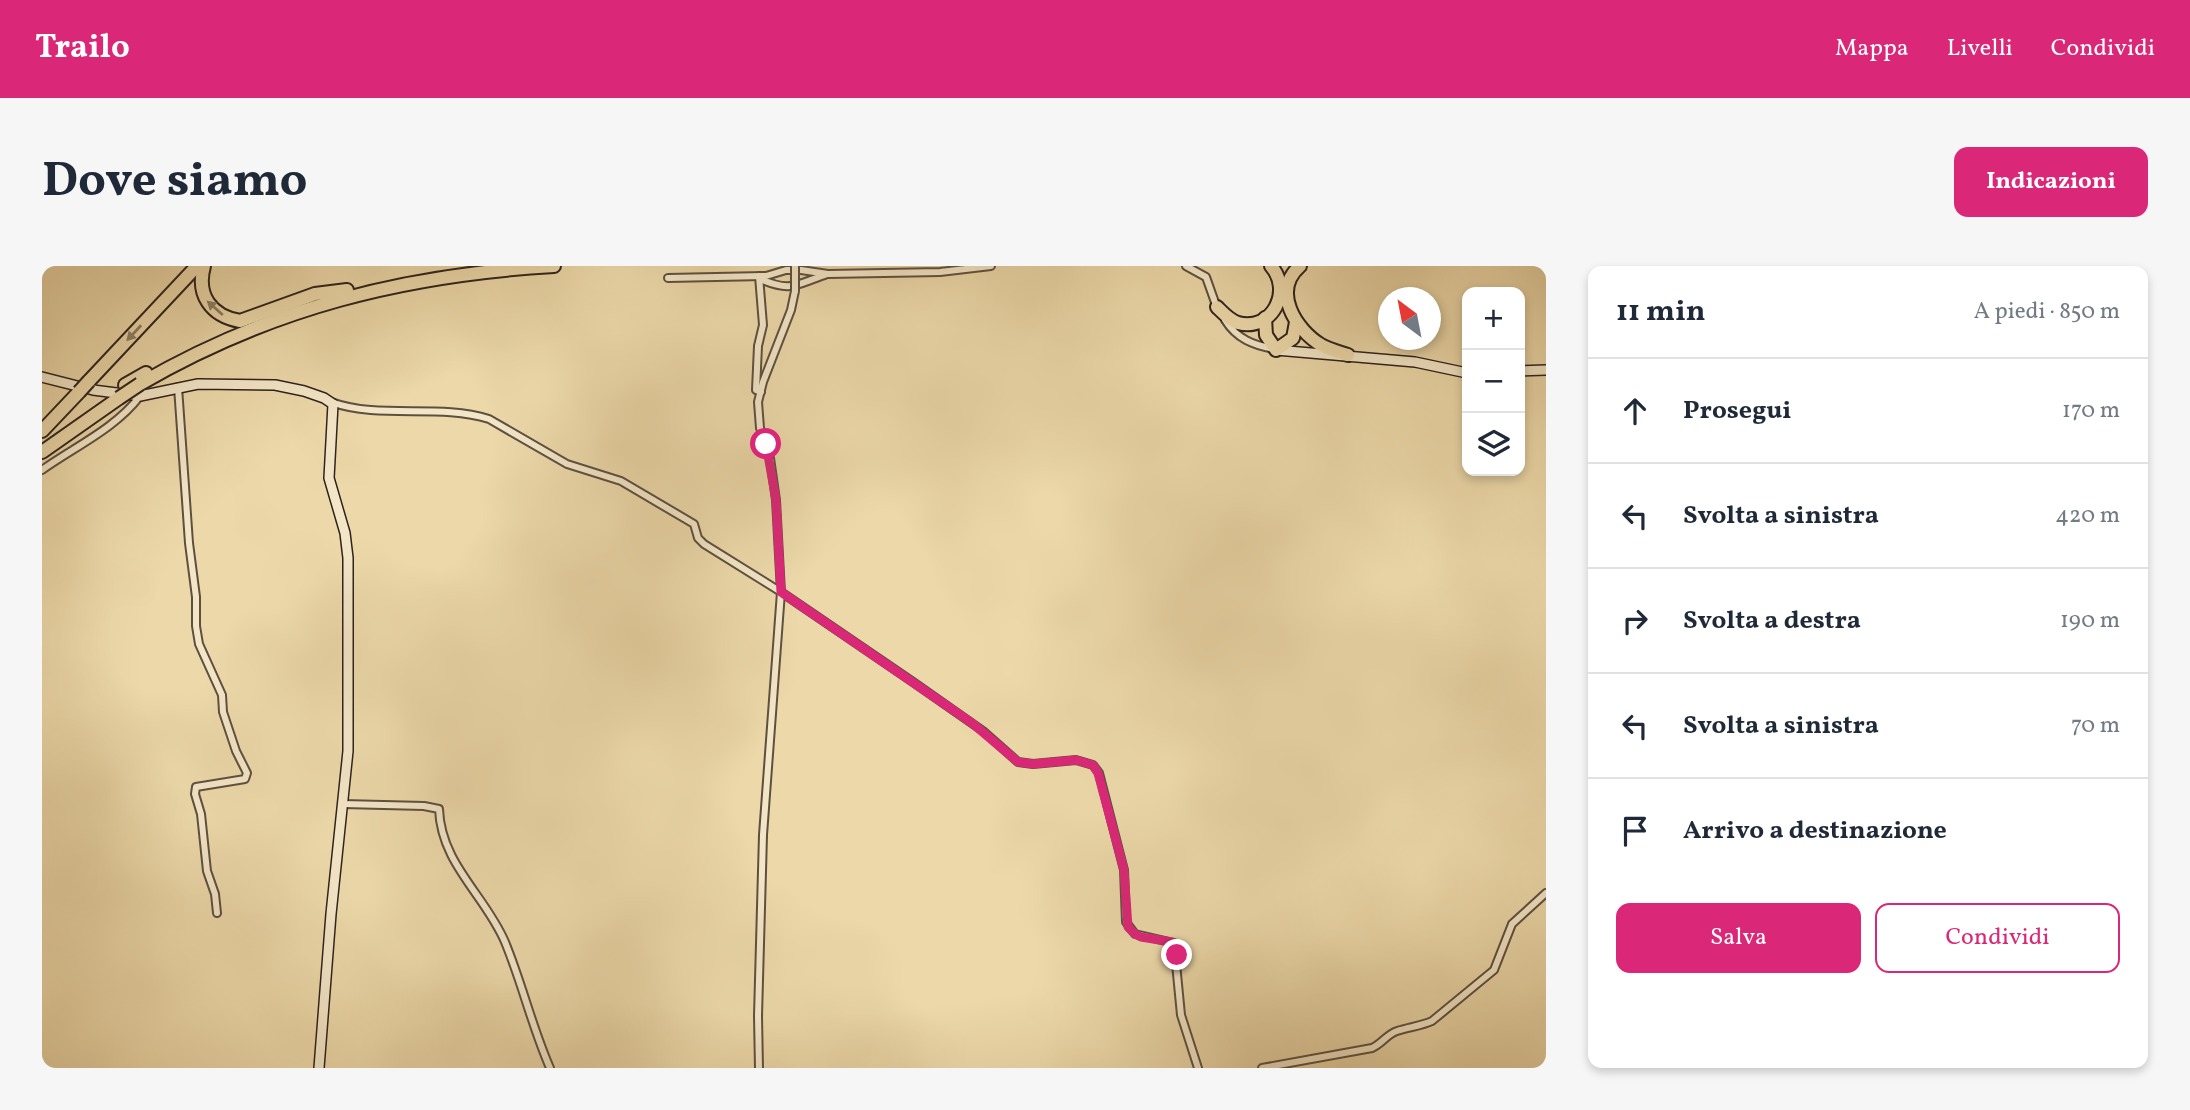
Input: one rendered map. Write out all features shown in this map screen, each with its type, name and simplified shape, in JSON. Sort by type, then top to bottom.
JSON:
[{"type":"highway","points":[[42,431],[77,389],[89,381],[197,266]]},
{"type":"highway","points":[[204,266],[201,288],[206,302],[227,319],[240,321],[315,294],[347,290]]},
{"type":"highway","points":[[42,452],[125,385],[225,334],[294,306],[377,281],[463,266]]},
{"type":"highway","points":[[42,443],[113,397],[140,390],[221,342],[279,319],[389,286],[446,276],[554,266]]},
{"type":"highway","points":[[1217,307],[1238,323],[1256,323],[1265,318],[1280,300],[1281,287],[1276,272],[1270,266]]},
{"type":"highway","points":[[1300,266],[1287,286],[1290,311],[1296,322],[1321,345],[1348,355]]},
{"type":"highway","points":[[1265,318],[1266,335],[1276,350],[1293,338],[1296,322]]},
{"type":"street","points":[[759,1068],[763,835],[781,592],[776,500],[770,458],[758,415],[761,392],[786,327],[795,291],[794,266]]},
{"type":"street","points":[[760,277],[801,270],[828,274],[940,272],[991,266]]},
{"type":"street","points":[[1186,266],[1206,277],[1217,307],[1228,326],[1239,337],[1254,345],[1276,350],[1415,362],[1462,372]]},
{"type":"street","points":[[668,278],[751,276],[783,286],[801,286],[828,274]]},
{"type":"street","points":[[760,277],[763,325],[755,381],[756,390],[761,392]]},
{"type":"street","points":[[1525,371],[1546,370]]},
{"type":"street","points":[[42,377],[77,389],[140,390],[208,384],[275,385],[353,409],[451,411],[489,418],[567,464],[621,481],[691,521],[698,538],[704,544],[781,592],[972,723],[1018,762],[1033,764],[1076,760],[1093,765],[1098,773],[1124,870],[1126,922],[1131,931],[1141,937],[1174,943],[1181,1015],[1198,1068]]},
{"type":"street","points":[[178,387],[199,644],[222,695],[223,712],[236,751],[247,773],[245,779],[196,788],[207,871],[215,894],[217,913]]},
{"type":"street","points":[[42,470],[114,422],[140,390]]},
{"type":"street","points":[[319,1068],[348,751],[348,558],[341,519],[329,478],[334,409],[330,401]]},
{"type":"street","points":[[343,804],[434,806],[439,810],[441,831],[447,849],[505,941],[535,1035],[550,1068]]},
{"type":"street","points":[[1262,1068],[1372,1048],[1382,1044],[1396,1031],[1422,1026],[1432,1021],[1494,970],[1512,924],[1546,893]]},
{"type":"route","points":[[766,444],[776,500],[781,592],[972,723],[1018,762],[1090,762],[1098,773],[1124,870],[1128,927],[1141,937],[1174,943],[1177,955]]}]
